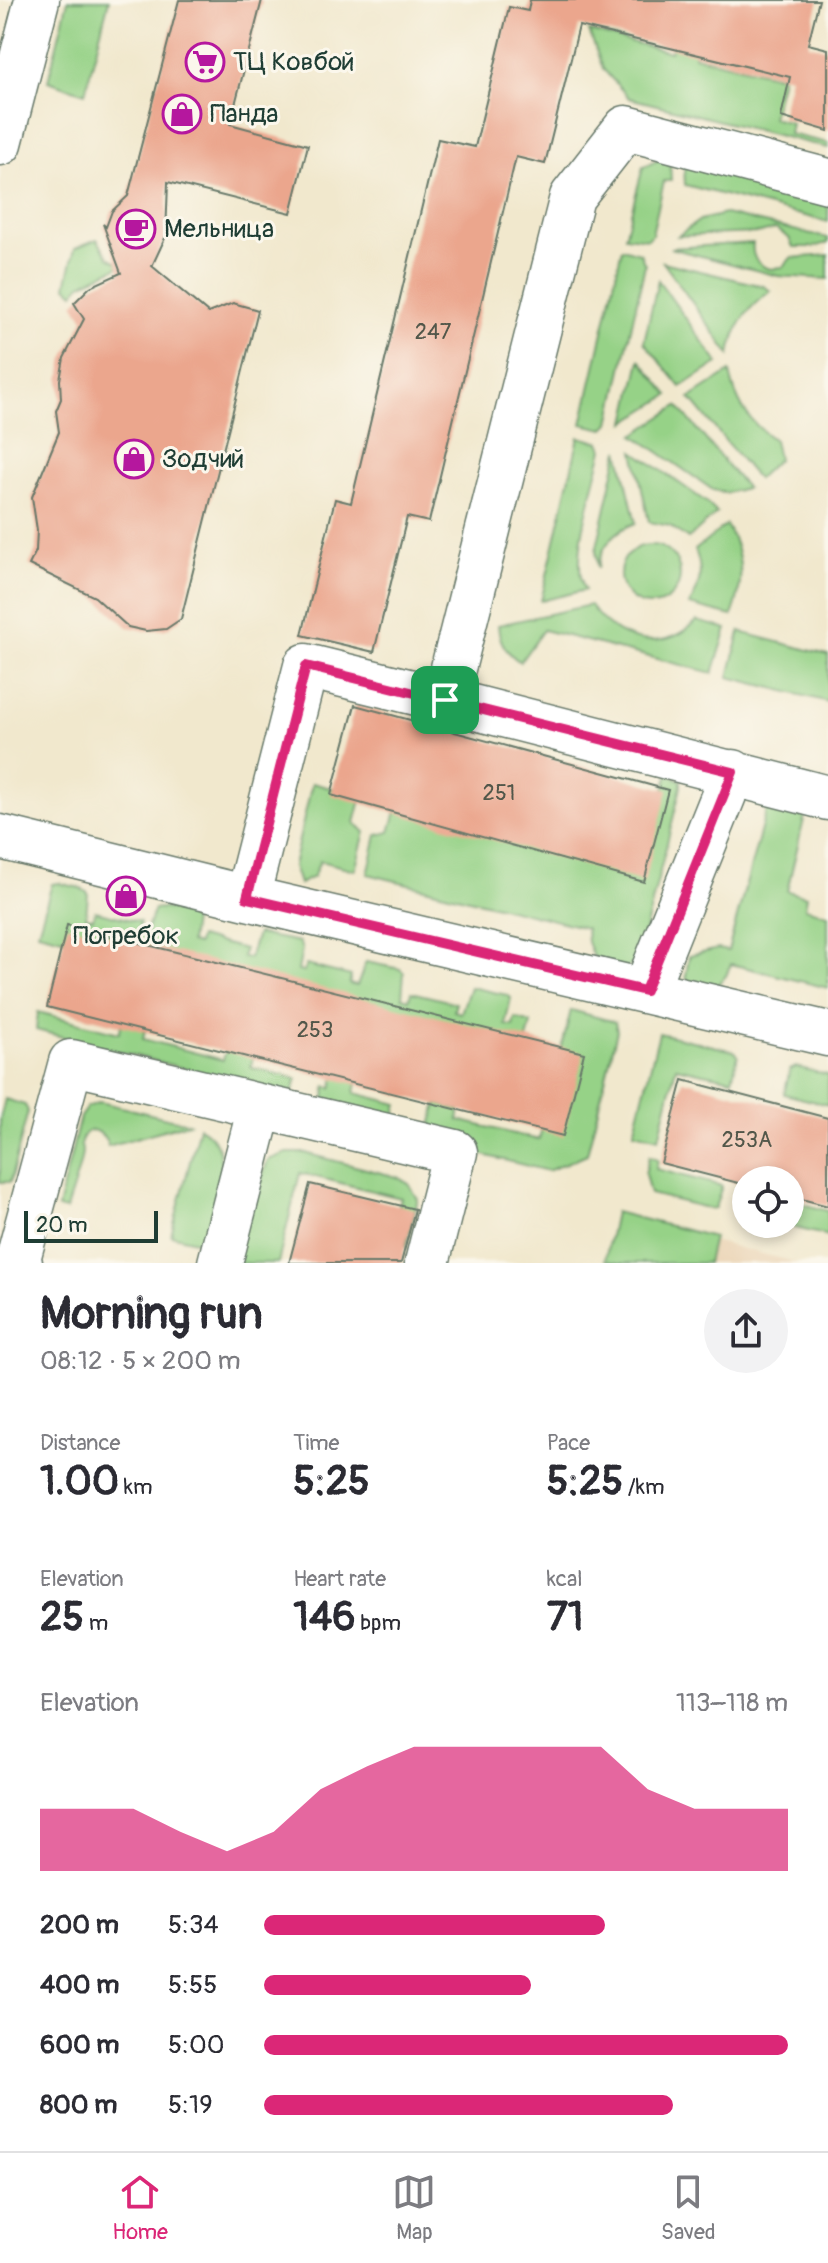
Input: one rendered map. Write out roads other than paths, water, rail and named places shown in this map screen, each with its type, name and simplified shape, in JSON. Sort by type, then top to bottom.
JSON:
[{"type":"street","points":[[0,143],[37,0]]},
{"type":"street","points":[[445,700],[572,197],[626,128],[828,181]]},
{"type":"street","points":[[247,898],[306,666],[828,798]]},
{"type":"street","points":[[645,991],[733,772]]},
{"type":"street","points":[[0,837],[828,1034]]},
{"type":"street","points":[[20,1263],[18,1259],[71,1062],[455,1152],[427,1263]]},
{"type":"street","points":[[220,1263],[260,1107]]},
{"type":"place","name":"ТЦ Ковбой","points":[[205,62]]},
{"type":"place","name":"Панда","points":[[182,114]]},
{"type":"place","name":"Мельница","points":[[136,229]]},
{"type":"place","name":"Зодчий","points":[[134,459]]},
{"type":"place","name":"Погребок","points":[[126,896]]}]
